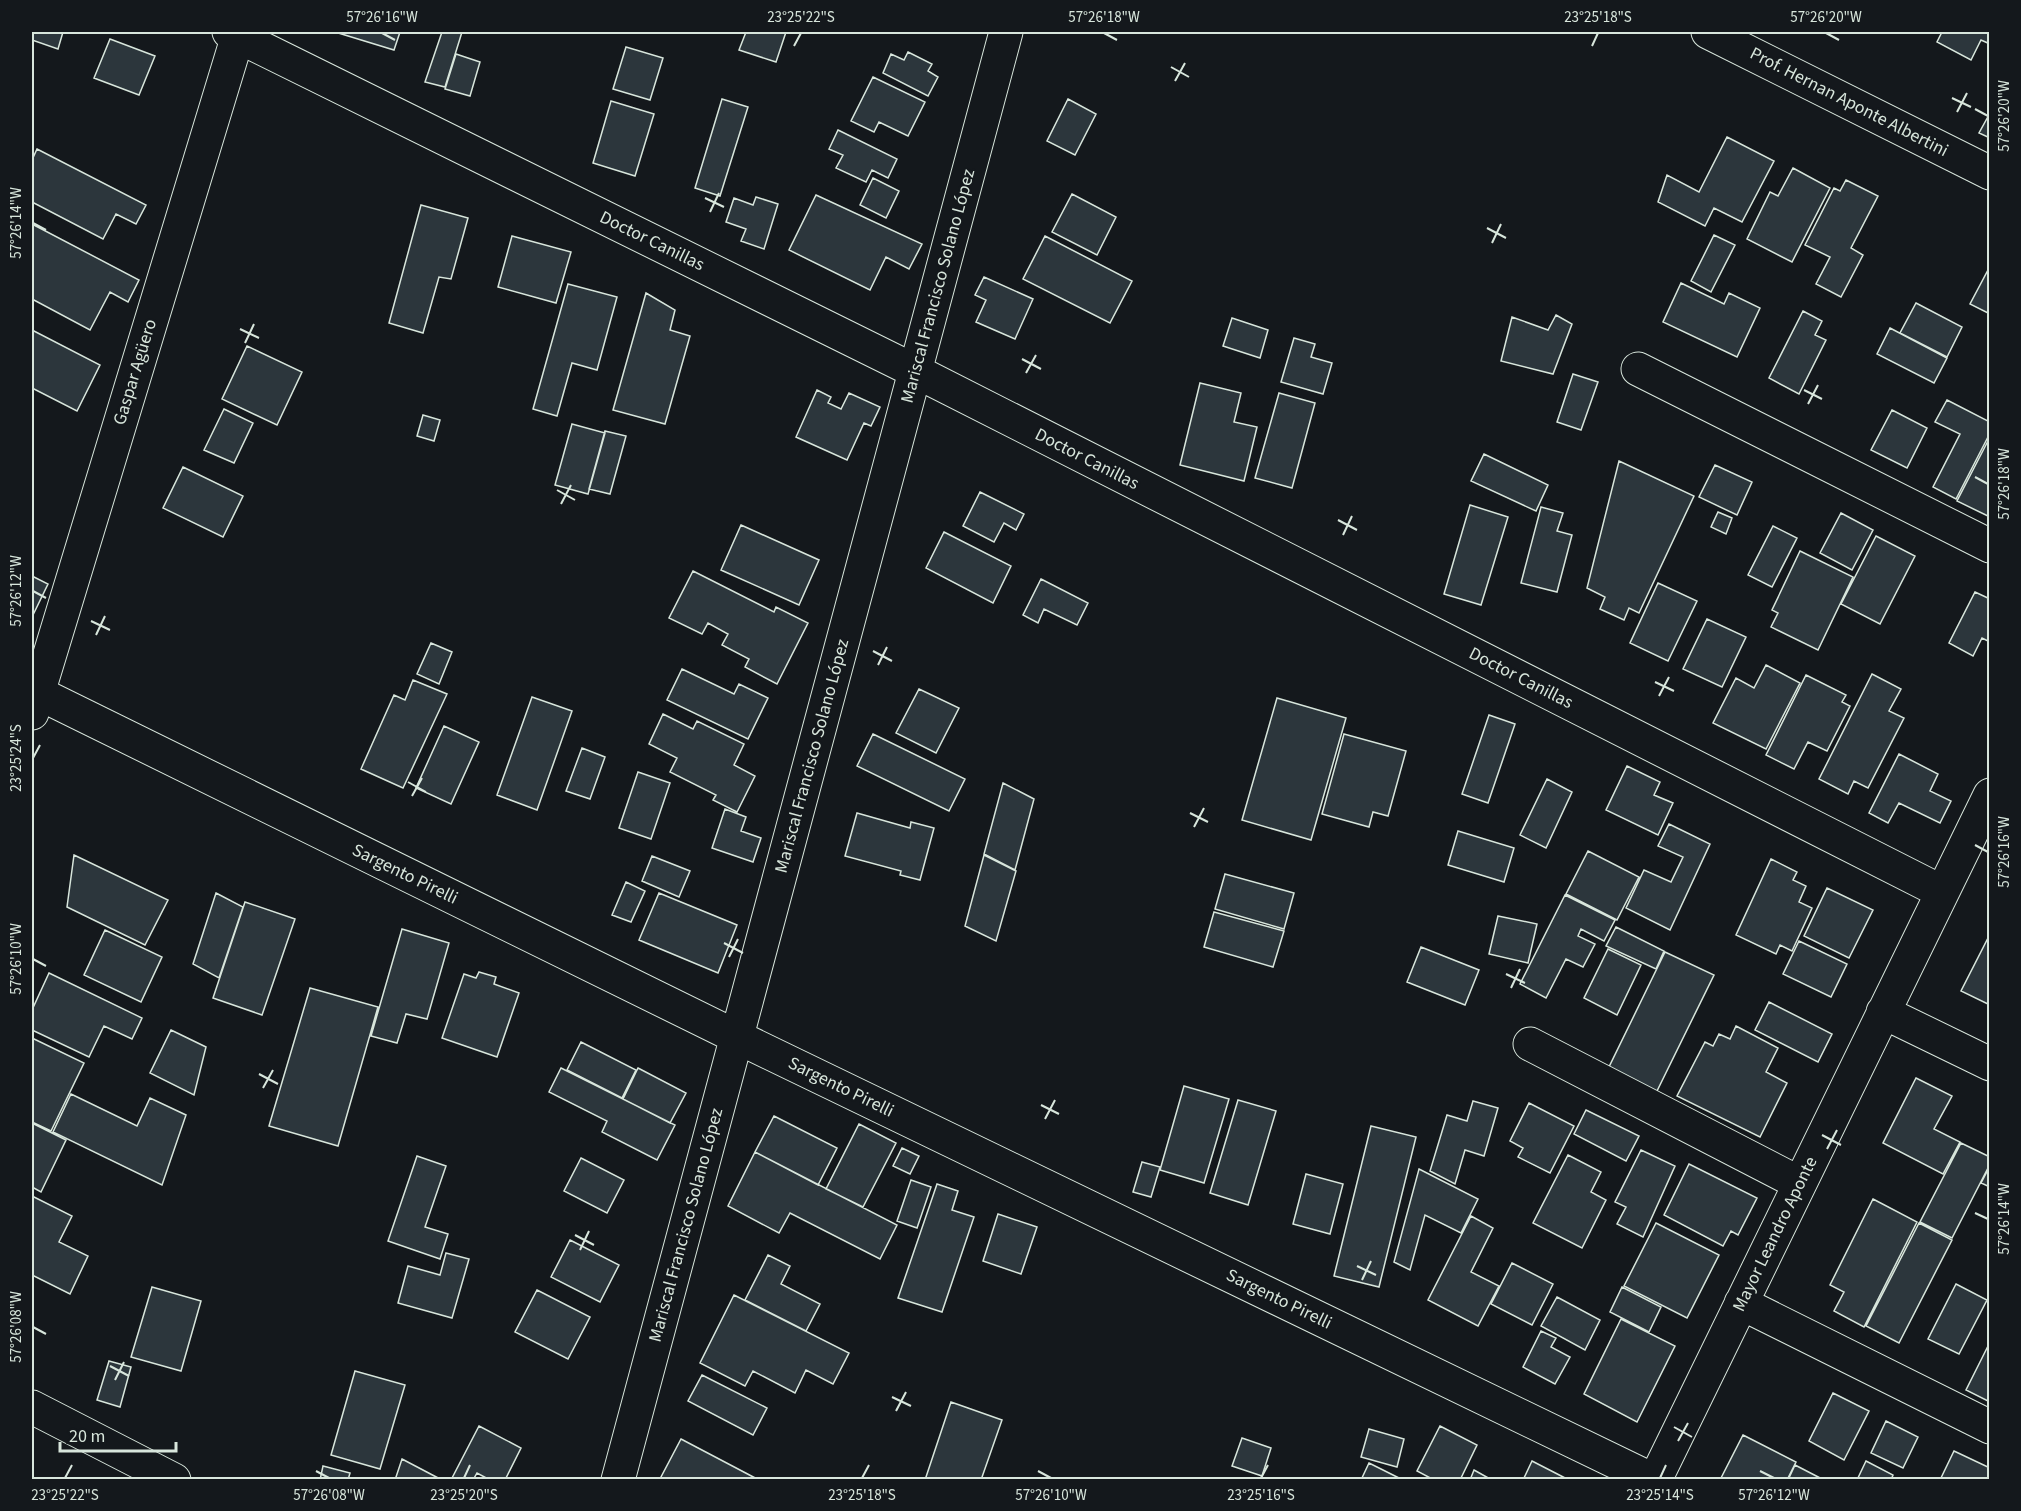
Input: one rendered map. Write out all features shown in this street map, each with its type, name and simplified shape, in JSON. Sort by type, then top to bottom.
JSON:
[{"type":"street","name":"Mariscal Francisco Solano López","points":[[618,1479],[1006,32]]},
{"type":"street","name":"Prof. Hernan Aponte Albertini","points":[[1708,32],[1989,173]]},
{"type":"street","name":"Doctor Canillas","points":[[235,33],[915,371],[1942,892]]},
{"type":"street","name":"Gaspar Agüero","points":[[33,699],[235,33]]},
{"type":"street","points":[[1638,369],[1989,546]]},
{"type":"street","name":"Sargento Pirelli","points":[[33,699],[1654,1479]]},
{"type":"street","name":"Mayor Leandro Aponte","points":[[1654,1479],[1989,795]]},
{"type":"street","points":[[1883,1012],[1989,1064]]},
{"type":"street","points":[[1530,1044],[1799,1183]]},
{"type":"street","points":[[1742,1302],[1989,1427]]},
{"type":"street","points":[[32,1407],[174,1479]]},
{"type":"building","points":[[32,32],[63,32],[58,49],[32,40]]},
{"type":"building","points":[[335,32],[400,32],[394,50]]},
{"type":"building","points":[[442,32],[462,32],[445,87],[425,82]]},
{"type":"building","points":[[746,32],[786,32],[776,62],[739,50]]},
{"type":"building","points":[[1942,32],[1990,32],[1990,44],[1981,40],[1971,60],[1937,42]]},
{"type":"building","points":[[110,39],[155,56],[139,95],[94,78]]},
{"type":"building","points":[[626,47],[663,58],[650,100],[613,89]]},
{"type":"building","points":[[908,52],[932,64],[928,71],[938,77],[928,96],[883,73],[891,54],[904,60]]},
{"type":"building","points":[[456,54],[480,62],[470,96],[445,89]]},
{"type":"building","points":[[873,77],[925,102],[908,136],[879,122],[874,132],[851,121]]},
{"type":"building","points":[[722,99],[748,107],[720,196],[695,188]]},
{"type":"building","points":[[1068,99],[1096,114],[1075,155],[1047,141]]},
{"type":"building","points":[[611,101],[654,114],[635,176],[593,163]]},
{"type":"building","points":[[1990,113],[1990,138],[1979,133]]},
{"type":"building","points":[[838,130],[897,159],[888,178],[872,170],[866,182],[836,168],[843,155],[829,149]]},
{"type":"building","points":[[1727,137],[1774,161],[1742,222],[1714,208],[1705,226],[1658,202],[1667,175],[1699,192]]},
{"type":"building","points":[[37,149],[146,205],[136,224],[116,214],[103,239],[32,202],[32,160]]},
{"type":"building","points":[[1793,168],[1830,188],[1792,262],[1747,239],[1770,192],[1778,196]]},
{"type":"building","points":[[873,178],[899,191],[886,218],[860,205]]},
{"type":"building","points":[[1846,180],[1878,196],[1851,248],[1863,255],[1841,297],[1816,284],[1830,257],[1805,245],[1834,188],[1840,191]]},
{"type":"building","points":[[1072,194],[1116,217],[1097,255],[1052,232]]},
{"type":"building","points":[[816,195],[922,244],[909,269],[886,257],[870,290],[789,250]]},
{"type":"building","points":[[756,197],[778,204],[764,249],[741,241],[746,229],[726,222],[734,198],[753,205]]},
{"type":"building","points":[[421,205],[468,218],[451,279],[439,277],[423,333],[389,323]]},
{"type":"building","points":[[32,224],[139,280],[128,302],[110,292],[90,330],[32,299]]},
{"type":"building","points":[[1714,235],[1735,245],[1711,292],[1691,281]]},
{"type":"building","points":[[512,236],[571,252],[556,303],[498,287]]},
{"type":"building","points":[[1045,236],[1132,281],[1110,323],[1023,279]]},
{"type":"building","points":[[1988,270],[1990,271],[1990,314],[1970,304]]},
{"type":"building","points":[[984,277],[1033,299],[1015,339],[976,322],[986,300],[975,295]]},
{"type":"building","points":[[1681,283],[1724,304],[1729,293],[1760,308],[1737,357],[1663,322]]},
{"type":"building","points":[[568,284],[617,297],[597,370],[572,363],[557,416],[533,409]]},
{"type":"building","points":[[646,293],[675,310],[670,330],[690,336],[665,424],[613,410]]},
{"type":"building","points":[[1916,303],[1962,327],[1947,357],[1900,333]]},
{"type":"building","points":[[1803,311],[1822,321],[1815,335],[1826,340],[1799,394],[1769,378]]},
{"type":"building","points":[[1556,315],[1572,324],[1553,374],[1501,361],[1512,317],[1548,330]]},
{"type":"building","points":[[1232,318],[1268,330],[1260,358],[1223,346]]},
{"type":"building","points":[[1890,328],[1947,358],[1934,383],[1877,354]]},
{"type":"building","points":[[32,330],[100,365],[77,411],[32,388]]},
{"type":"building","points":[[1294,338],[1315,344],[1311,357],[1332,363],[1323,394],[1281,382]]},
{"type":"building","points":[[247,346],[302,372],[277,425],[222,399]]},
{"type":"building","points":[[1573,374],[1598,382],[1581,430],[1557,422]]},
{"type":"building","points":[[1200,383],[1241,393],[1234,422],[1257,427],[1244,481],[1180,465]]},
{"type":"building","points":[[817,390],[831,397],[828,403],[841,409],[849,393],[880,407],[871,426],[864,423],[847,460],[796,437]]},
{"type":"building","points":[[1279,393],[1315,403],[1292,488],[1255,478]]},
{"type":"building","points":[[1947,400],[1990,422],[1988,428],[1990,433],[1956,499],[1933,487],[1960,434],[1935,422]]},
{"type":"building","points":[[224,409],[253,423],[234,463],[204,450]]},
{"type":"building","points":[[1892,410],[1927,428],[1907,468],[1871,450]]},
{"type":"building","points":[[423,415],[440,420],[434,441],[417,436]]},
{"type":"building","points":[[572,424],[605,433],[588,494],[555,485]]},
{"type":"building","points":[[605,431],[626,436],[610,494],[589,489]]},
{"type":"building","points":[[1990,437],[1990,517],[1957,501]]},
{"type":"building","points":[[1484,454],[1548,485],[1536,511],[1471,481]]},
{"type":"building","points":[[1619,461],[1694,496],[1639,613],[1629,608],[1624,620],[1600,609],[1605,597],[1587,588]]},
{"type":"building","points":[[1715,465],[1752,482],[1737,515],[1699,497]]},
{"type":"building","points":[[183,467],[243,496],[223,537],[163,508]]},
{"type":"building","points":[[980,492],[1024,514],[1016,530],[1004,523],[994,542],[963,526]]},
{"type":"building","points":[[1470,505],[1508,517],[1481,605],[1444,594]]},
{"type":"building","points":[[1541,507],[1563,513],[1557,531],[1572,535],[1557,592],[1521,583]]},
{"type":"building","points":[[1718,512],[1732,518],[1726,534],[1711,527]]},
{"type":"building","points":[[1841,513],[1873,530],[1852,570],[1820,553]]},
{"type":"building","points":[[741,525],[819,560],[799,605],[721,570]]},
{"type":"building","points":[[1773,526],[1797,538],[1772,587],[1748,575]]},
{"type":"building","points":[[944,532],[1011,566],[993,603],[926,568]]},
{"type":"building","points":[[1876,536],[1915,556],[1880,624],[1841,604]]},
{"type":"building","points":[[1800,551],[1853,577],[1818,650],[1771,627],[1778,613],[1772,610]]},
{"type":"building","points":[[693,571],[774,612],[776,607],[808,623],[777,684],[745,667],[749,659],[722,645],[728,634],[708,623],[702,634],[669,618]]},
{"type":"building","points":[[32,576],[48,584],[32,617]]},
{"type":"building","points":[[1041,579],[1088,603],[1077,625],[1044,609],[1038,623],[1023,615]]},
{"type":"building","points":[[1658,583],[1697,601],[1668,661],[1630,643]]},
{"type":"building","points":[[1975,592],[1990,599],[1990,642],[1982,638],[1973,656],[1949,643]]},
{"type":"building","points":[[1707,619],[1746,637],[1722,687],[1683,669]]},
{"type":"building","points":[[431,643],[452,652],[439,684],[417,674]]},
{"type":"building","points":[[1766,665],[1800,683],[1766,749],[1713,723],[1736,678],[1754,688]]},
{"type":"building","points":[[682,669],[734,694],[739,684],[768,698],[748,739],[667,700]]},
{"type":"building","points":[[1872,674],[1901,689],[1889,711],[1904,718],[1868,788],[1854,781],[1848,794],[1819,779]]},
{"type":"building","points":[[1806,675],[1846,695],[1842,702],[1850,706],[1827,751],[1808,742],[1794,769],[1766,755]]},
{"type":"building","points":[[413,680],[447,694],[403,788],[361,769],[394,695],[405,700]]},
{"type":"building","points":[[919,689],[959,708],[936,753],[896,733]]},
{"type":"building","points":[[532,697],[572,711],[537,810],[497,795]]},
{"type":"building","points":[[1277,698],[1346,718],[1311,840],[1242,820]]},
{"type":"building","points":[[663,714],[693,729],[697,721],[744,744],[734,765],[755,776],[737,812],[713,800],[716,795],[670,772],[677,758],[649,744]]},
{"type":"building","points":[[1489,715],[1515,724],[1488,803],[1462,794]]},
{"type":"building","points":[[444,726],[479,742],[451,804],[416,788]]},
{"type":"building","points":[[873,734],[965,779],[949,811],[857,766]]},
{"type":"building","points":[[1344,734],[1406,751],[1388,816],[1373,812],[1369,827],[1322,814]]},
{"type":"building","points":[[582,748],[605,757],[590,799],[566,791]]},
{"type":"building","points":[[1899,754],[1938,774],[1930,791],[1951,801],[1940,823],[1899,803],[1888,823],[1869,813]]},
{"type":"building","points":[[1627,766],[1660,782],[1654,795],[1673,803],[1658,835],[1606,810]]},
{"type":"building","points":[[638,772],[670,783],[651,839],[619,828]]},
{"type":"building","points":[[1547,779],[1572,792],[1546,848],[1520,835]]},
{"type":"building","points":[[1003,783],[1034,799],[1015,870],[984,854]]},
{"type":"building","points":[[725,809],[746,817],[741,831],[761,838],[753,862],[712,848]]},
{"type":"building","points":[[857,813],[910,828],[911,822],[934,828],[920,880],[900,875],[901,871],[845,856]]},
{"type":"building","points":[[1669,824],[1710,844],[1670,930],[1626,908],[1644,870],[1671,882],[1683,857],[1658,846]]},
{"type":"building","points":[[1458,831],[1514,848],[1504,882],[1448,865]]},
{"type":"building","points":[[1588,851],[1639,877],[1617,920],[1566,894]]},
{"type":"building","points":[[74,855],[168,900],[145,945],[67,907]]},
{"type":"building","points":[[984,855],[1016,871],[996,941],[965,926]]},
{"type":"building","points":[[652,856],[690,871],[679,897],[642,881]]},
{"type":"building","points":[[1771,859],[1797,872],[1793,880],[1806,886],[1799,902],[1812,908],[1792,951],[1780,945],[1776,954],[1736,935]]},
{"type":"building","points":[[1225,874],[1294,893],[1284,929],[1215,909]]},
{"type":"building","points":[[626,882],[645,891],[631,922],[612,915]]},
{"type":"building","points":[[1827,888],[1873,910],[1849,958],[1804,936]]},
{"type":"building","points":[[216,893],[243,907],[219,978],[193,964]]},
{"type":"building","points":[[659,893],[737,925],[718,973],[639,940]]},
{"type":"building","points":[[1565,895],[1615,920],[1604,941],[1581,929],[1578,936],[1595,944],[1583,967],[1566,959],[1546,998],[1520,984]]},
{"type":"building","points":[[245,902],[295,919],[262,1015],[213,998]]},
{"type":"building","points":[[1214,912],[1284,931],[1273,967],[1204,947]]},
{"type":"building","points":[[1498,916],[1537,924],[1528,963],[1489,954]]},
{"type":"building","points":[[1616,927],[1664,951],[1656,969],[1606,946]]},
{"type":"building","points":[[402,929],[449,943],[427,1019],[406,1014],[397,1043],[371,1036]]},
{"type":"building","points":[[105,930],[162,957],[141,1002],[84,975]]},
{"type":"building","points":[[1990,936],[1990,1005],[1961,991]]},
{"type":"building","points":[[1799,941],[1847,964],[1831,997],[1783,974]]},
{"type":"building","points":[[1421,947],[1479,970],[1465,1005],[1407,982]]},
{"type":"building","points":[[1608,949],[1641,965],[1617,1015],[1584,998]]},
{"type":"building","points":[[1665,952],[1714,975],[1656,1093],[1608,1069]]},
{"type":"building","points":[[479,972],[496,977],[494,984],[519,993],[497,1057],[442,1038],[464,974],[476,978]]},
{"type":"building","points":[[49,973],[142,1018],[132,1039],[104,1026],[89,1057],[32,1030],[32,1010]]},
{"type":"building","points":[[310,988],[378,1007],[338,1146],[269,1126]]},
{"type":"building","points":[[1769,1002],[1832,1034],[1818,1062],[1755,1030]]},
{"type":"building","points":[[1736,1026],[1778,1048],[1766,1072],[1787,1083],[1760,1137],[1677,1096],[1705,1042],[1713,1046],[1719,1034],[1730,1039]]},
{"type":"building","points":[[171,1030],[206,1047],[194,1095],[150,1073]]},
{"type":"building","points":[[32,1038],[84,1063],[51,1131],[32,1122]]},
{"type":"building","points":[[581,1042],[636,1070],[622,1098],[567,1070]]},
{"type":"building","points":[[561,1068],[675,1125],[657,1160],[602,1132],[607,1121],[549,1092]]},
{"type":"building","points":[[638,1068],[686,1093],[670,1123],[623,1099]]},
{"type":"building","points":[[1916,1078],[1952,1096],[1934,1129],[1960,1142],[1943,1174],[1883,1143]]},
{"type":"building","points":[[1184,1086],[1229,1099],[1204,1183],[1160,1170]]},
{"type":"building","points":[[71,1094],[137,1126],[150,1098],[186,1115],[162,1185],[53,1132]]},
{"type":"building","points":[[1238,1100],[1276,1111],[1248,1205],[1210,1193]]},
{"type":"building","points":[[1473,1101],[1498,1108],[1484,1156],[1465,1150],[1455,1184],[1430,1171],[1447,1115],[1467,1121]]},
{"type":"building","points":[[1529,1103],[1574,1126],[1550,1173],[1518,1157],[1523,1148],[1510,1141]]},
{"type":"building","points":[[1586,1110],[1639,1136],[1626,1161],[1574,1134]]},
{"type":"building","points":[[774,1116],[837,1148],[818,1185],[755,1152]]},
{"type":"building","points":[[32,1123],[66,1140],[41,1192],[32,1187]]},
{"type":"building","points":[[859,1124],[896,1143],[863,1207],[826,1189]]},
{"type":"building","points":[[1371,1126],[1416,1137],[1379,1287],[1334,1276]]},
{"type":"building","points":[[1961,1143],[1990,1157],[1990,1164],[1952,1238],[1920,1222]]},
{"type":"building","points":[[902,1148],[919,1156],[910,1174],[893,1166]]},
{"type":"building","points":[[1641,1150],[1675,1166],[1643,1237],[1617,1224],[1626,1207],[1615,1202]]},
{"type":"building","points":[[755,1152],[897,1225],[880,1259],[790,1213],[779,1233],[728,1206]]},
{"type":"building","points":[[1568,1155],[1601,1172],[1591,1192],[1606,1200],[1582,1248],[1533,1223]]},
{"type":"building","points":[[417,1156],[446,1166],[425,1227],[448,1234],[440,1259],[388,1241]]},
{"type":"building","points":[[581,1158],[624,1180],[607,1213],[564,1191]]},
{"type":"building","points":[[1142,1162],[1160,1167],[1151,1197],[1133,1192]]},
{"type":"building","points":[[1689,1164],[1757,1198],[1738,1235],[1731,1231],[1723,1246],[1664,1215]]},
{"type":"building","points":[[1990,1166],[1990,1187],[1981,1183]]},
{"type":"building","points":[[1419,1169],[1478,1199],[1461,1233],[1425,1215],[1410,1270],[1394,1262]]},
{"type":"building","points":[[1306,1174],[1343,1184],[1330,1234],[1293,1224]]},
{"type":"building","points":[[911,1180],[931,1187],[917,1228],[897,1221]]},
{"type":"building","points":[[937,1184],[958,1191],[952,1210],[974,1217],[942,1312],[898,1298]]},
{"type":"building","points":[[32,1196],[72,1216],[59,1242],[88,1256],[70,1294],[32,1275]]},
{"type":"building","points":[[1873,1199],[1917,1222],[1864,1327],[1834,1311],[1844,1292],[1830,1285]]},
{"type":"building","points":[[998,1214],[1037,1227],[1021,1274],[983,1261]]},
{"type":"building","points":[[1471,1216],[1493,1228],[1471,1272],[1499,1286],[1478,1326],[1428,1300]]},
{"type":"building","points":[[1656,1223],[1719,1255],[1687,1318],[1624,1286]]},
{"type":"building","points":[[1919,1223],[1952,1240],[1899,1343],[1866,1326]]},
{"type":"building","points":[[570,1240],[619,1265],[600,1302],[551,1277]]},
{"type":"building","points":[[446,1253],[469,1259],[452,1318],[398,1303],[408,1266],[440,1275]]},
{"type":"building","points":[[768,1255],[790,1266],[781,1284],[820,1304],[806,1331],[745,1300]]},
{"type":"building","points":[[1512,1263],[1553,1284],[1532,1325],[1491,1304]]},
{"type":"building","points":[[1956,1284],[1987,1300],[1959,1354],[1928,1339]]},
{"type":"building","points":[[152,1287],[201,1301],[181,1371],[131,1357]]},
{"type":"building","points":[[1622,1287],[1661,1307],[1649,1332],[1610,1312]]},
{"type":"building","points":[[537,1290],[590,1317],[568,1359],[515,1332]]},
{"type":"building","points":[[734,1295],[849,1353],[833,1384],[806,1370],[795,1393],[753,1371],[745,1386],[700,1363]]},
{"type":"building","points":[[1557,1297],[1600,1320],[1585,1350],[1541,1326]]},
{"type":"building","points":[[1621,1319],[1675,1346],[1637,1422],[1584,1394]]},
{"type":"building","points":[[1541,1331],[1556,1338],[1551,1347],[1570,1357],[1555,1384],[1523,1367]]},
{"type":"building","points":[[1990,1342],[1990,1402],[1966,1390]]},
{"type":"building","points":[[109,1361],[131,1367],[120,1407],[97,1400]]},
{"type":"building","points":[[355,1371],[405,1385],[380,1469],[331,1455]]},
{"type":"building","points":[[702,1375],[767,1408],[753,1435],[688,1401]]},
{"type":"building","points":[[1833,1393],[1869,1411],[1844,1460],[1809,1441]]},
{"type":"building","points":[[951,1402],[1002,1420],[981,1480],[925,1480]]},
{"type":"building","points":[[1886,1421],[1918,1437],[1903,1468],[1871,1453]]},
{"type":"building","points":[[479,1426],[521,1448],[505,1480],[490,1480],[477,1473],[473,1480],[451,1480]]},
{"type":"building","points":[[1440,1426],[1477,1445],[1460,1480],[1434,1480],[1417,1471]]},
{"type":"building","points":[[1369,1429],[1404,1439],[1397,1467],[1361,1457]]},
{"type":"building","points":[[1743,1435],[1796,1462],[1787,1480],[1720,1480]]},
{"type":"building","points":[[1242,1438],[1271,1448],[1262,1476],[1232,1466]]},
{"type":"building","points":[[681,1439],[759,1480],[666,1480],[661,1477]]},
{"type":"building","points":[[1954,1451],[1990,1468],[1990,1480],[1940,1480]]},
{"type":"building","points":[[402,1459],[442,1480],[395,1480]]},
{"type":"building","points":[[1532,1461],[1569,1480],[1523,1480]]},
{"type":"building","points":[[1866,1461],[1893,1475],[1891,1480],[1857,1480]]},
{"type":"building","points":[[1369,1463],[1403,1480],[1361,1480]]},
{"type":"building","points":[[1795,1465],[1824,1480],[1788,1480]]},
{"type":"building","points":[[323,1466],[350,1473],[348,1480],[320,1480]]},
{"type":"building","points":[[1474,1470],[1492,1480],[1470,1480]]}]
